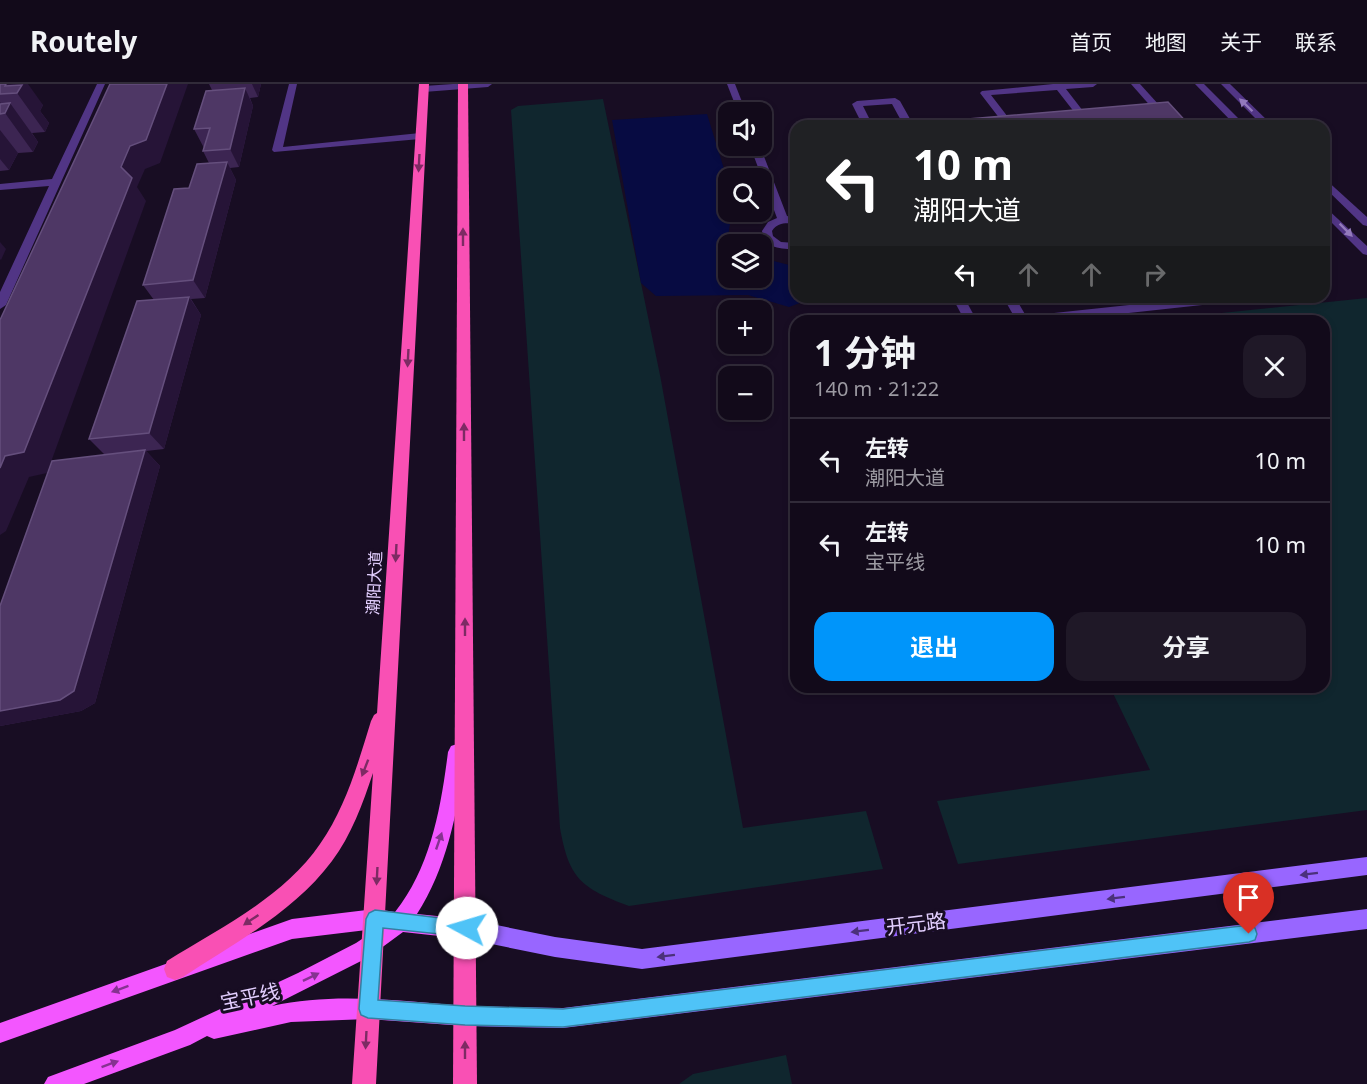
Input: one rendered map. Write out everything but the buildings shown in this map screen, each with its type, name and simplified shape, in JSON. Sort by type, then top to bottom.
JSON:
[{"type":"highway","points":[[463,85],[467,928],[465,1084]]},
{"type":"highway","name":"潮阳大道","points":[[364,1084],[424,86]]},
{"type":"highway","points":[[175,969],[288,894],[317,865],[343,822],[370,753],[388,692]]},
{"type":"main road","points":[[182,1037],[278,993],[373,945],[400,921],[426,880],[444,826],[455,770],[465,686]]},
{"type":"main road","name":"开元路","points":[[467,928],[555,947],[642,959],[1367,866]]},
{"type":"main road","points":[[0,1033],[292,929],[375,919],[467,928]]},
{"type":"main road","points":[[465,1016],[563,1018],[1367,919]]},
{"type":"main road","name":"宝平线","points":[[55,1084],[182,1037],[291,1012],[368,1009],[465,1016]]},
{"type":"street","points":[[0,305],[101,84]]},
{"type":"street","points":[[293,84],[277,150],[420,136]]},
{"type":"street","points":[[424,86],[488,84]]},
{"type":"street","points":[[731,84],[738,102]]},
{"type":"street","points":[[1005,120],[985,93],[1058,85],[1093,84]]},
{"type":"street","points":[[1135,84],[1168,120]]},
{"type":"street","points":[[1199,84],[1235,120]]},
{"type":"street","points":[[1225,84],[1262,120]]},
{"type":"street","points":[[1058,85],[1085,120]]},
{"type":"street","points":[[865,120],[857,104],[895,101],[906,120]]},
{"type":"street","points":[[758,156],[783,220]]},
{"type":"street","points":[[0,187],[56,182]]},
{"type":"street","points":[[1330,187],[1367,223]]},
{"type":"street","points":[[1330,215],[1367,252]]},
{"type":"street","points":[[790,221],[783,220],[769,226],[768,237],[778,244],[790,245]]},
{"type":"street","points":[[1064,315],[1150,303]]},
{"type":"shaded area","points":[[603,99],[660,375],[743,828],[866,811],[883,869],[629,906],[588,887],[573,870],[568,859],[560,828],[511,110],[518,106]]},
{"type":"shaded area","points":[[707,114],[718,156],[720,156],[724,168],[718,168],[718,222],[730,222],[728,234],[718,234],[718,288],[772,288],[772,261],[790,265],[790,303],[800,303],[789,307],[772,302],[772,300],[748,295],[656,296],[641,283],[612,120]]},
{"type":"shaded area","points":[[1367,298],[1367,810],[958,864],[937,801],[1150,770],[1113,693],[1330,693],[1330,315],[1203,315]]},
{"type":"shaded area","points":[[786,1055],[792,1084],[679,1084],[693,1074]]},
{"type":"route","points":[[467,928],[375,919],[368,1009],[465,1016],[563,1018],[1249,934]]}]
